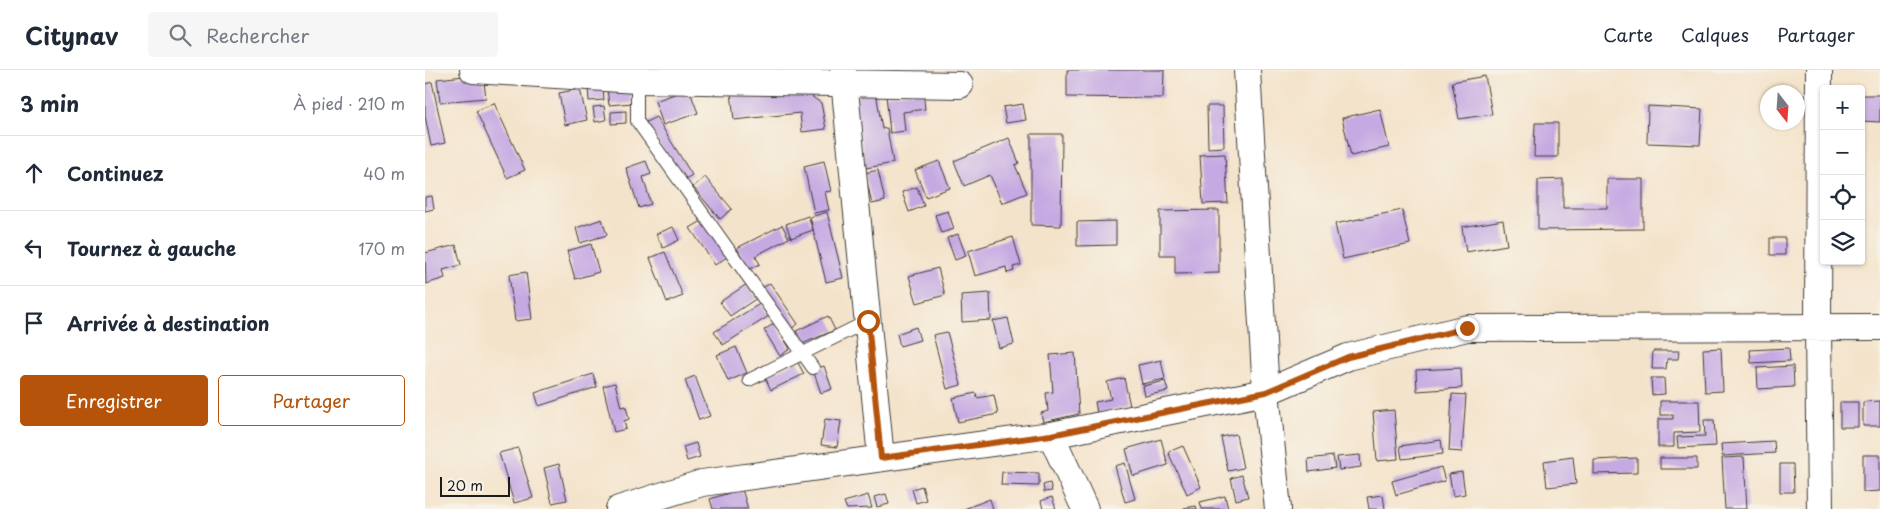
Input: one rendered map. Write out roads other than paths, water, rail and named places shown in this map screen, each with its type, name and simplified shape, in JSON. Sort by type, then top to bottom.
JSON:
[{"type":"street","points":[[473,70],[637,80],[843,76],[960,85]]},
{"type":"street","points":[[1247,70],[1266,392],[1278,509]]},
{"type":"street","points":[[1819,70],[1819,509]]},
{"type":"street","points":[[843,76],[881,458]]},
{"type":"street","points":[[619,509],[702,483],[1051,435],[1266,392],[1348,357],[1467,328],[1880,327]]},
{"type":"street","points":[[1051,435],[1085,509]]},
{"type":"lane","points":[[637,80],[637,121],[813,368]]},
{"type":"lane","points":[[749,380],[868,321]]}]
